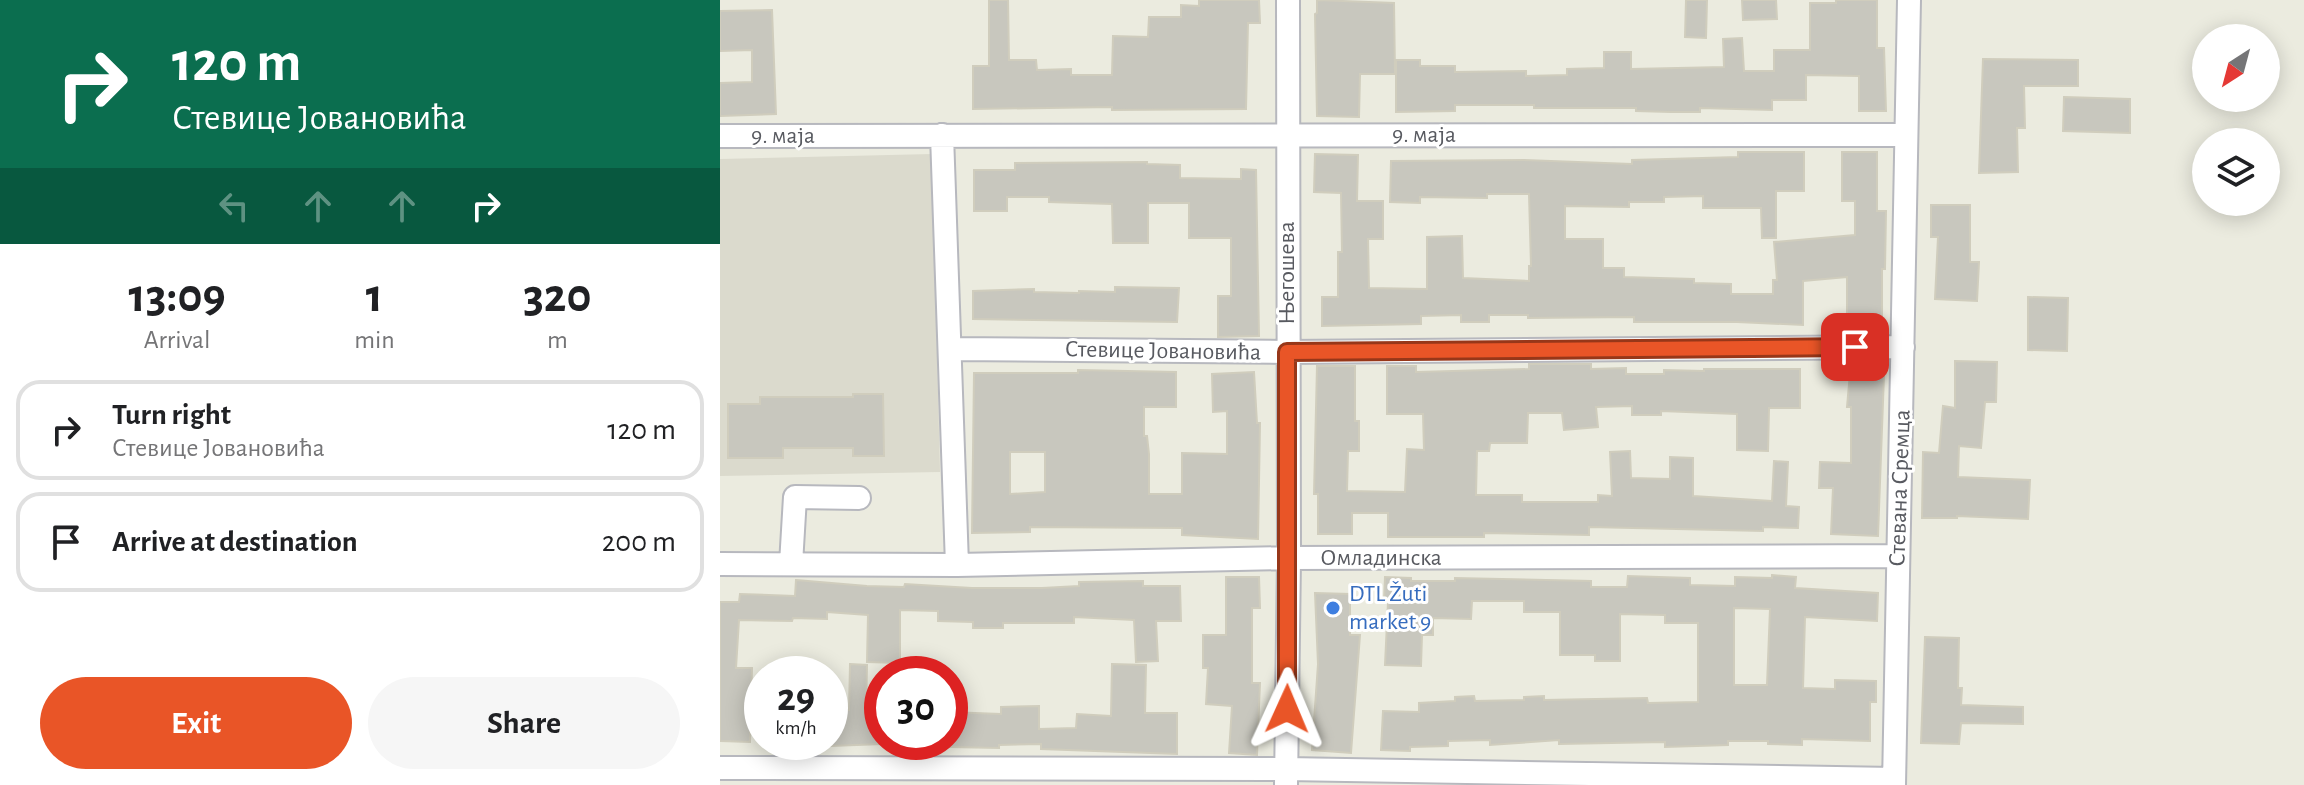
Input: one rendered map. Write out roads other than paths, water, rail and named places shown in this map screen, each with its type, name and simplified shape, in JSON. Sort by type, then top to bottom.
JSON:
[{"type":"street","name":"Његошева","points":[[1286,777],[1289,558],[1288,0]]},
{"type":"street","name":"Стевана Сремца","points":[[1894,782],[1909,0]]},
{"type":"street","points":[[942,135],[957,565]]},
{"type":"street","name":"9. маја","points":[[720,136],[1906,135]]},
{"type":"street","name":"Стевице Јовановића","points":[[951,349],[1287,352],[1903,347]]},
{"type":"street","points":[[791,564],[795,497],[859,498]]},
{"type":"street","name":"Омладинска","points":[[720,564],[957,565],[1289,558],[1898,556]]},
{"type":"street","points":[[720,768],[1894,782]]},
{"type":"place","name":"DTL Žuti market 9","points":[[1333,608]]}]
